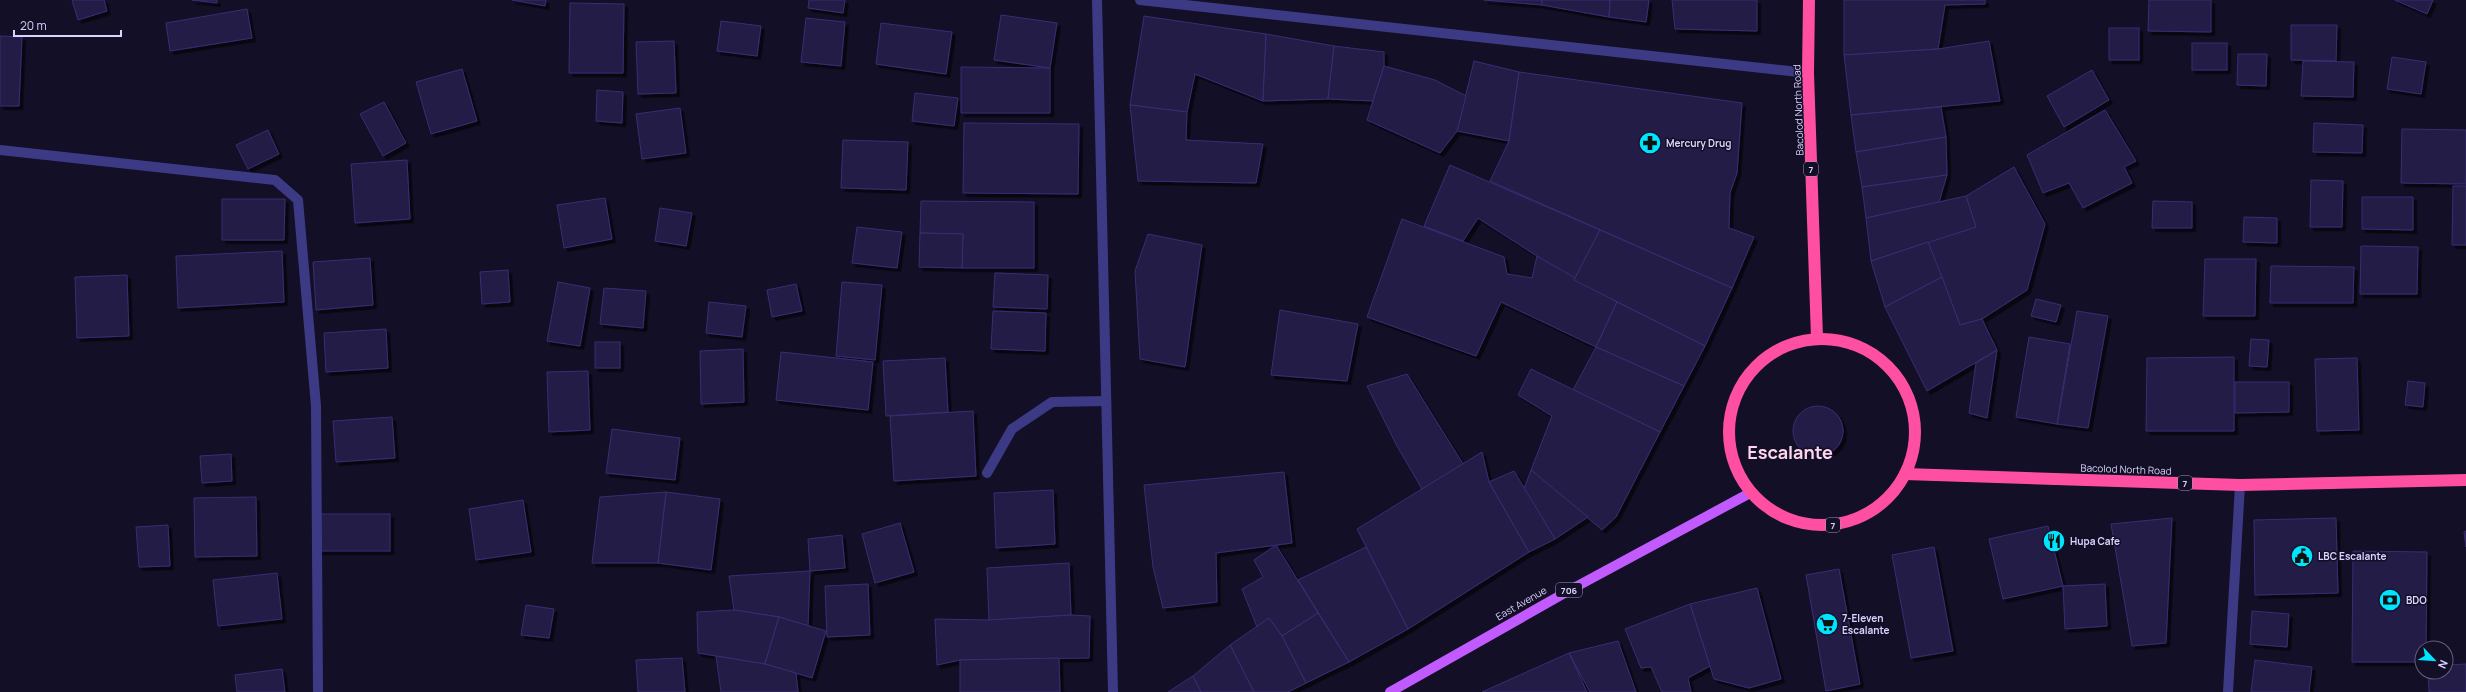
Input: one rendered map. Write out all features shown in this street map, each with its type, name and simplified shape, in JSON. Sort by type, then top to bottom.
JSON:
[{"type":"highway","name":"Bacolod North Road","points":[[1809,0],[1808,73],[1817,338]]},
{"type":"highway","name":"7","points":[[1817,338],[1849,342],[1878,357],[1900,381],[1912,410],[1914,443],[1905,474],[1887,499],[1862,516],[1832,525],[1802,524],[1773,513],[1750,493],[1735,468],[1728,439],[1731,409],[1743,382],[1763,360],[1788,345],[1817,338]]},
{"type":"highway","name":"Bacolod North Road","points":[[1905,474],[2240,485],[2466,480]]},
{"type":"main road","name":"East Avenue","points":[[1390,692],[1570,590],[1750,493]]},
{"type":"street","points":[[1097,0],[1113,692]]},
{"type":"street","points":[[1140,0],[1808,73]]},
{"type":"street","points":[[0,150],[275,180],[298,200],[316,406],[318,692]]},
{"type":"street","points":[[987,473],[1012,429],[1052,402],[1106,401]]},
{"type":"street","points":[[2228,692],[2240,485]]},
{"type":"building","points":[[72,0],[104,0],[107,11],[78,20]]},
{"type":"building","points":[[192,0],[217,0],[217,3]]},
{"type":"building","points":[[512,0],[546,0],[545,6]]},
{"type":"building","points":[[809,0],[845,0],[843,13],[808,8]]},
{"type":"building","points":[[1484,0],[1542,0],[1542,5]]},
{"type":"building","points":[[1542,0],[1610,0],[1609,17],[1542,5]]},
{"type":"building","points":[[1610,0],[1649,0],[1646,22],[1609,17]]},
{"type":"building","points":[[1672,0],[1757,0],[1757,31],[1675,29]]},
{"type":"building","points":[[1844,0],[1985,0],[1985,4],[1945,5],[1938,49],[1844,55]]},
{"type":"building","points":[[2149,0],[2211,0],[2211,32],[2148,31]]},
{"type":"building","points":[[2395,0],[2433,0],[2427,14]]},
{"type":"building","points":[[570,3],[624,4],[623,73],[569,73]]},
{"type":"building","points":[[247,9],[252,38],[170,51],[166,23]]},
{"type":"building","points":[[1001,15],[1057,23],[1050,68],[994,60]]},
{"type":"building","points":[[1144,16],[1266,34],[1263,101],[1195,74],[1187,112],[1130,105]]},
{"type":"building","points":[[806,18],[845,22],[841,66],[801,62]]},
{"type":"building","points":[[721,21],[761,26],[757,56],[717,51]]},
{"type":"building","points":[[881,23],[952,32],[946,74],[876,64]]},
{"type":"building","points":[[2291,25],[2337,25],[2336,61],[2291,60]]},
{"type":"building","points":[[2109,28],[2139,28],[2139,60],[2109,60]]},
{"type":"building","points":[[1266,34],[1334,46],[1328,99],[1263,101]]},
{"type":"building","points":[[0,36],[22,37],[19,106],[0,106]]},
{"type":"building","points":[[674,41],[676,93],[638,94],[636,42]]},
{"type":"building","points":[[1989,41],[2000,101],[1851,115],[1844,55],[1938,49]]},
{"type":"building","points":[[2192,43],[2227,43],[2227,70],[2192,70]]},
{"type":"building","points":[[1334,46],[1384,52],[1384,66],[1373,101],[1328,99]]},
{"type":"building","points":[[2238,54],[2267,54],[2266,86],[2237,85]]},
{"type":"building","points":[[2392,57],[2426,62],[2421,94],[2387,89]]},
{"type":"building","points":[[1474,61],[1519,72],[1509,141],[1457,131]]},
{"type":"building","points":[[2303,61],[2354,62],[2353,97],[2301,96]]},
{"type":"building","points":[[1384,66],[1435,80],[1466,96],[1457,131],[1440,153],[1367,120]]},
{"type":"building","points":[[961,67],[1050,68],[1050,113],[961,113]]},
{"type":"building","points":[[462,69],[477,121],[431,134],[416,82]]},
{"type":"building","points":[[2092,70],[2109,100],[2064,127],[2047,96]]},
{"type":"building","points":[[1519,72],[1742,103],[1737,173],[1730,193],[1729,228],[1754,237],[1732,288],[1490,181],[1509,141]]},
{"type":"building","points":[[597,90],[623,92],[622,123],[596,121]]},
{"type":"building","points":[[915,93],[958,98],[954,126],[912,121]]},
{"type":"building","points":[[384,102],[406,143],[383,156],[360,114]]},
{"type":"building","points":[[1130,105],[1187,112],[1186,140],[1263,144],[1256,183],[1138,181]]},
{"type":"building","points":[[1941,107],[1946,137],[1856,152],[1851,115]]},
{"type":"building","points":[[680,108],[686,153],[642,159],[636,114]]},
{"type":"building","points":[[2105,110],[2136,161],[2124,167],[2132,183],[2083,208],[2069,183],[2043,193],[2027,155]]},
{"type":"building","points":[[964,123],[1079,124],[1078,194],[963,193]]},
{"type":"building","points":[[2314,123],[2363,125],[2362,153],[2313,152]]},
{"type":"building","points":[[2402,129],[2466,130],[2466,184],[2401,183]]},
{"type":"building","points":[[268,130],[279,154],[248,169],[236,145]]},
{"type":"building","points":[[1946,137],[1947,175],[1862,187],[1856,152]]},
{"type":"building","points":[[843,140],[908,142],[906,190],[841,188]]},
{"type":"building","points":[[407,160],[410,219],[355,223],[351,164]]},
{"type":"building","points":[[1450,165],[1600,230],[1574,280],[1478,218],[1463,241],[1424,226]]},
{"type":"building","points":[[2014,167],[2045,224],[2027,290],[1982,319],[1960,325],[1928,242],[1976,227],[1966,196]]},
{"type":"building","points":[[1947,175],[1939,202],[1866,218],[1862,187]]},
{"type":"building","points":[[2311,180],[2343,181],[2342,227],[2310,227]]},
{"type":"building","points":[[2453,186],[2466,186],[2466,245],[2452,245]]},
{"type":"building","points":[[1966,196],[1976,227],[1871,261],[1866,218]]},
{"type":"building","points":[[2362,197],[2413,197],[2413,230],[2362,229]]},
{"type":"building","points":[[605,198],[612,239],[564,248],[557,205]]},
{"type":"building","points":[[222,199],[285,199],[284,240],[222,240]]},
{"type":"building","points":[[921,201],[1034,202],[1034,268],[962,268],[963,234],[920,233]]},
{"type":"building","points":[[2153,201],[2192,202],[2192,228],[2152,228]]},
{"type":"building","points":[[660,208],[692,213],[686,246],[655,241]]},
{"type":"building","points":[[2244,217],[2277,218],[2277,243],[2243,242]]},
{"type":"building","points":[[1402,219],[1504,257],[1507,274],[1532,278],[1537,256],[1617,302],[1596,347],[1501,302],[1476,356],[1367,317]]},
{"type":"building","points":[[857,227],[902,232],[897,268],[852,263]]},
{"type":"building","points":[[1600,230],[1732,288],[1705,346],[1574,280]]},
{"type":"building","points":[[920,233],[963,234],[962,268],[919,267]]},
{"type":"building","points":[[1148,234],[1202,245],[1185,367],[1140,359],[1135,271]]},
{"type":"building","points":[[1928,242],[1942,277],[1885,307],[1871,261]]},
{"type":"building","points":[[2361,246],[2418,247],[2417,294],[2360,294]]},
{"type":"building","points":[[282,251],[284,302],[178,308],[176,256]]},
{"type":"building","points":[[370,258],[373,305],[316,310],[313,262]]},
{"type":"building","points":[[2205,259],[2256,259],[2255,316],[2203,316]]},
{"type":"building","points":[[2271,266],[2354,267],[2353,303],[2270,303]]},
{"type":"building","points":[[508,270],[510,302],[482,304],[480,272]]},
{"type":"building","points":[[995,273],[1048,275],[1047,309],[993,307]]},
{"type":"building","points":[[127,275],[129,336],[77,338],[75,277]]},
{"type":"building","points":[[1942,277],[1960,325],[1982,319],[1997,350],[1927,391],[1885,307]]},
{"type":"building","points":[[558,282],[590,288],[580,346],[547,341]]},
{"type":"building","points":[[842,282],[882,285],[875,360],[836,356]]},
{"type":"building","points":[[796,284],[802,311],[772,317],[767,290]]},
{"type":"building","points":[[604,288],[646,291],[643,328],[600,324]]},
{"type":"building","points":[[2036,299],[2061,305],[2056,322],[2031,316]]},
{"type":"building","points":[[709,302],[746,306],[742,337],[706,333]]},
{"type":"building","points":[[1617,302],[1705,346],[1684,386],[1596,347]]},
{"type":"building","points":[[1280,310],[1358,324],[1347,381],[1271,375]]},
{"type":"building","points":[[993,311],[1046,313],[1045,351],[991,349]]},
{"type":"building","points":[[2077,311],[2108,316],[2088,428],[2057,424]]},
{"type":"building","points":[[386,329],[388,368],[326,372],[324,333]]},
{"type":"building","points":[[2029,337],[2070,344],[2057,424],[2016,417]]},
{"type":"building","points":[[2251,339],[2269,340],[2267,367],[2249,366]]},
{"type":"building","points":[[595,342],[620,342],[620,368],[595,368]]},
{"type":"building","points":[[1596,347],[1684,386],[1660,432],[1573,390]]},
{"type":"building","points":[[743,349],[744,402],[701,404],[700,351]]},
{"type":"building","points":[[1997,350],[1987,418],[1969,413],[1976,363]]},
{"type":"building","points":[[781,352],[873,362],[868,410],[776,400]]},
{"type":"building","points":[[2234,357],[2234,431],[2146,431],[2147,358]]},
{"type":"building","points":[[945,358],[948,412],[886,416],[883,361]]},
{"type":"building","points":[[2357,358],[2359,430],[2317,431],[2315,359]]},
{"type":"building","points":[[1531,369],[1660,432],[1616,517],[1602,530],[1531,470],[1552,416],[1518,395]]},
{"type":"building","points":[[588,371],[590,430],[549,432],[547,372]]},
{"type":"building","points":[[1407,374],[1463,464],[1422,489],[1397,446],[1367,386]]},
{"type":"building","points":[[2408,381],[2425,383],[2423,407],[2405,405]]},
{"type":"building","points":[[2235,382],[2289,382],[2289,412],[2235,413]]},
{"type":"building","points":[[1818,406],[1828,408],[1836,413],[1841,421],[1843,431],[1841,441],[1836,449],[1828,454],[1818,456],[1808,454],[1800,449],[1795,441],[1793,431],[1795,421],[1800,413],[1808,408]]},
{"type":"building","points":[[973,411],[976,476],[894,481],[890,416]]},
{"type":"building","points":[[392,417],[395,458],[336,462],[333,421]]},
{"type":"building","points":[[612,429],[680,438],[675,480],[606,473]]},
{"type":"building","points":[[1482,452],[1489,482],[1529,552],[1408,629],[1357,529]]},
{"type":"building","points":[[231,454],[232,481],[202,483],[200,456]]},
{"type":"building","points":[[1531,470],[1588,517],[1555,539],[1524,489]]},
{"type":"building","points":[[1514,471],[1555,539],[1529,552],[1489,482]]},
{"type":"building","points":[[1284,472],[1292,543],[1216,553],[1217,602],[1163,608],[1153,567],[1144,485]]},
{"type":"building","points":[[1053,490],[1055,544],[996,548],[994,493]]},
{"type":"building","points":[[666,492],[720,499],[711,570],[658,563]]},
{"type":"building","points":[[666,492],[658,563],[592,563],[600,497]]},
{"type":"building","points":[[256,497],[257,556],[195,557],[194,498]]},
{"type":"building","points":[[523,500],[531,552],[476,560],[469,509]]},
{"type":"building","points":[[319,514],[390,514],[390,551],[319,551]]},
{"type":"building","points":[[2172,518],[2166,643],[2132,646],[2111,524]]},
{"type":"building","points":[[2336,518],[2338,593],[2255,595],[2254,520]]},
{"type":"building","points":[[900,523],[914,572],[875,583],[862,534]]},
{"type":"building","points":[[168,525],[170,566],[139,567],[136,527]]},
{"type":"building","points":[[2048,526],[2063,586],[2003,599],[1989,539]]},
{"type":"building","points":[[2466,531],[2466,547],[2464,532]]},
{"type":"building","points":[[842,535],[845,568],[810,571],[808,539]]},
{"type":"building","points":[[1276,545],[1318,613],[1282,636],[1269,618],[1257,627],[1242,589],[1263,577],[1254,560]]},
{"type":"building","points":[[1366,547],[1408,629],[1349,662],[1298,580]]},
{"type":"building","points":[[1934,547],[1953,651],[1911,658],[1892,555]]},
{"type":"building","name":"BDO","points":[[2353,551],[2427,552],[2426,640],[2414,640],[2414,662],[2352,662]]},
{"type":"building","points":[[1069,563],[1071,615],[989,620],[987,568]]},
{"type":"building","points":[[1839,569],[1860,684],[1826,691],[1806,575]]},
{"type":"building","points":[[810,571],[808,626],[779,617],[734,610],[729,576]]},
{"type":"building","points":[[277,573],[282,619],[218,626],[213,580]]},
{"type":"building","points":[[868,584],[870,635],[827,637],[825,586]]},
{"type":"building","points":[[2105,584],[2107,626],[2065,629],[2063,586]]},
{"type":"building","points":[[1757,588],[1781,679],[1749,688],[1714,679],[1690,604]]},
{"type":"building","points":[[1690,604],[1710,666],[1688,678],[1691,692],[1662,692],[1651,667],[1641,668],[1625,629]]},
{"type":"building","points":[[526,605],[554,609],[549,638],[521,635]]},
{"type":"building","points":[[734,610],[779,617],[765,664],[698,653],[697,612]]},
{"type":"building","points":[[2252,611],[2289,614],[2287,647],[2250,644]]},
{"type":"building","points":[[1318,613],[1349,662],[1306,683],[1282,636]]},
{"type":"building","points":[[1071,615],[1090,616],[1089,658],[960,660],[937,665],[935,619],[989,620]]},
{"type":"building","points":[[779,617],[826,631],[812,678],[765,664]]},
{"type":"building","points":[[1269,618],[1282,636],[1306,683],[1288,692],[1254,692],[1230,645]]},
{"type":"building","points":[[1618,641],[1636,692],[1590,692],[1569,653]]},
{"type":"building","points":[[1230,645],[1254,692],[1201,692],[1193,676]]},
{"type":"building","points":[[1569,653],[1587,692],[1482,692]]},
{"type":"building","points":[[716,656],[765,664],[796,673],[798,692],[721,692]]},
{"type":"building","points":[[682,658],[685,692],[638,692],[636,660]]},
{"type":"building","points":[[1059,658],[1060,692],[960,692],[960,660]]},
{"type":"building","points":[[2255,660],[2312,667],[2309,692],[2251,692]]},
{"type":"building","points":[[2466,664],[2466,692],[2429,692],[2428,680],[2454,680],[2454,665]]},
{"type":"building","points":[[282,669],[285,692],[237,692],[235,675]]},
{"type":"building","points":[[1193,676],[1201,692],[1168,692]]},
{"type":"place","name":"Mercury Drug","points":[[1650,143]]},
{"type":"place","name":"Hupa Cafe","points":[[2054,541]]},
{"type":"place","name":"LBC Escalante","points":[[2302,556]]},
{"type":"place","name":"BDO","points":[[2390,600]]},
{"type":"place","name":"7-Eleven Escalante","points":[[1827,624]]},
{"type":"district","name":"Escalante","points":[[1790,452]]}]
